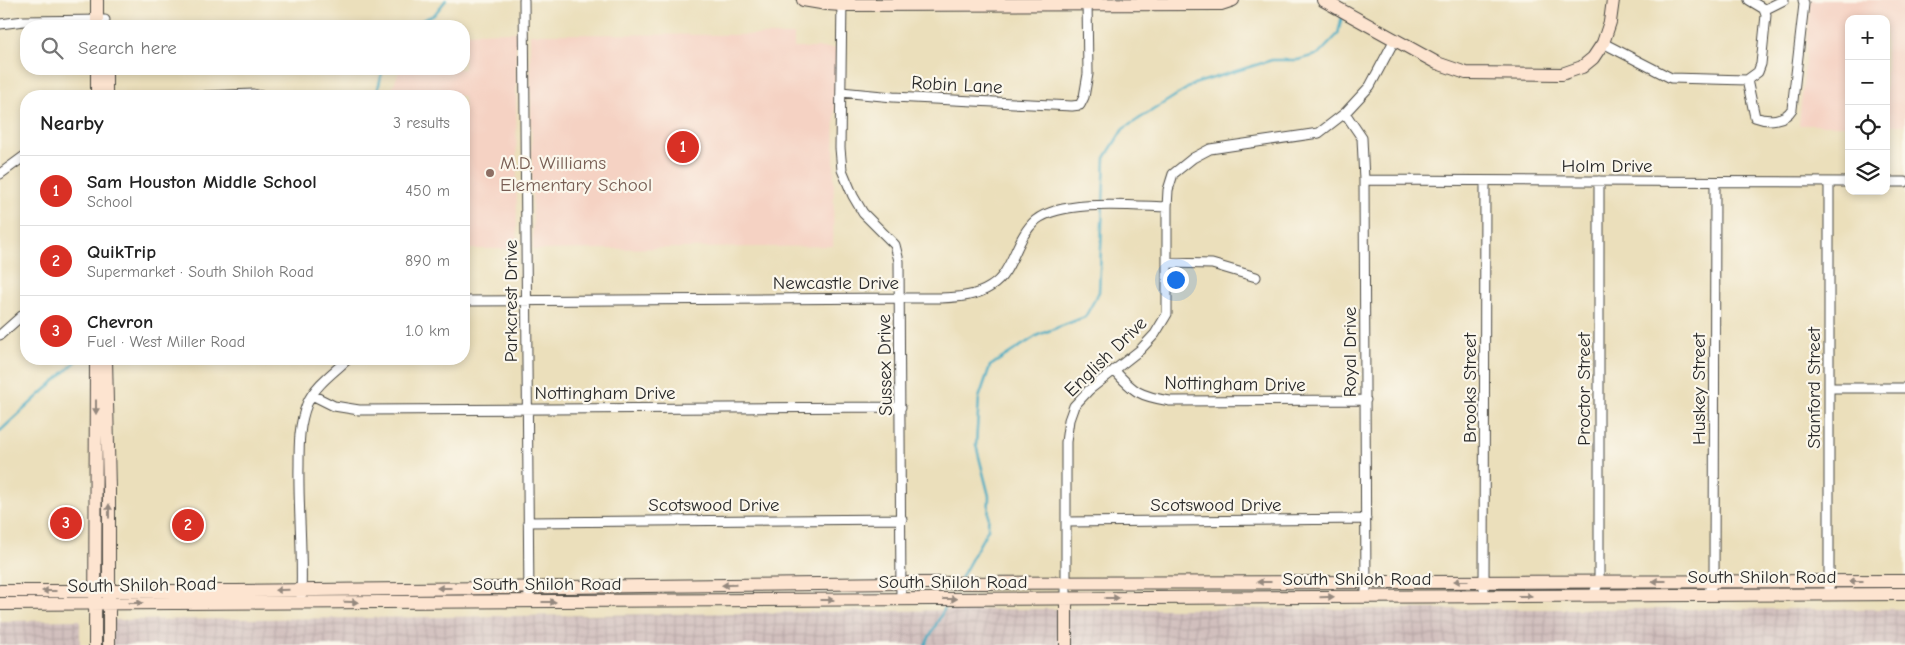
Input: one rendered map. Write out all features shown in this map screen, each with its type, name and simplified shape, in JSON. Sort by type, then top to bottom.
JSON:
[{"type":"main road","points":[[97,0],[100,20]]},
{"type":"main road","points":[[102,20],[106,0]]},
{"type":"main road","points":[[803,0],[827,4],[842,2],[1188,2],[1221,4],[1233,0]]},
{"type":"main road","points":[[1323,0],[1437,63],[1466,73],[1519,74],[1562,74],[1582,66],[1593,58],[1603,43],[1610,22],[1613,0]]},
{"type":"main road","points":[[97,75],[97,90]]},
{"type":"main road","points":[[106,75],[106,90]]},
{"type":"main road","points":[[95,645],[96,365]]},
{"type":"main road","points":[[106,365],[109,490],[109,645]]},
{"type":"main road","name":"South Shiloh Road","points":[[0,604],[108,597],[301,595],[529,587],[1066,582],[1905,581]]},
{"type":"main road","name":"South Shiloh Road","points":[[0,591],[94,598]]},
{"type":"main road","name":"South Shiloh Road","points":[[301,595],[529,602],[1905,594]]},
{"type":"main road","points":[[1066,600],[1066,645]]},
{"type":"street","name":"Parkcrest Drive","points":[[524,0],[529,602]]},
{"type":"street","points":[[1603,43],[1670,78],[1747,80],[1758,72],[1761,64],[1766,15],[1764,10],[1749,0]]},
{"type":"street","points":[[1764,10],[1784,0]]},
{"type":"street","points":[[1747,80],[1755,117],[1778,119],[1786,117],[1792,109],[1803,0]]},
{"type":"street","name":"Sussex Drive","points":[[842,2],[842,170],[853,196],[863,213],[895,245],[899,262],[901,599]]},
{"type":"street","name":"Robin Lane","points":[[841,92],[893,97],[1080,105],[1086,90],[1088,74],[1087,2]]},
{"type":"street","points":[[0,24],[20,22]]},
{"type":"street","name":"English Drive","points":[[1066,600],[1066,442],[1069,420],[1074,406],[1090,390],[1140,350],[1155,334],[1167,314],[1167,207],[1168,190],[1173,174],[1192,158],[1210,149],[1319,133],[1345,113],[1370,86],[1395,39]]},
{"type":"street","name":"Royal Drive","points":[[1345,113],[1362,138],[1364,180],[1366,597]]},
{"type":"street","points":[[0,174],[20,159]]},
{"type":"street","name":"Holm Drive","points":[[1364,180],[1845,182]]},
{"type":"street","name":"Brooks Street","points":[[1484,596],[1485,181]]},
{"type":"street","name":"Proctor Street","points":[[1593,596],[1598,581],[1599,181]]},
{"type":"street","name":"Huskey Street","points":[[1707,595],[1714,581],[1715,182]]},
{"type":"street","name":"Stanford Street","points":[[1829,594],[1830,182]]},
{"type":"street","points":[[1890,182],[1905,182]]},
{"type":"street","name":"Newcastle Drive","points":[[470,301],[969,296],[994,286],[1005,272],[1017,246],[1037,220],[1058,210],[1074,207],[1101,206],[1167,207]]},
{"type":"street","points":[[1167,263],[1212,264],[1256,277]]},
{"type":"street","points":[[0,335],[20,317]]},
{"type":"street","points":[[301,595],[298,489],[300,429],[307,404],[312,395],[322,382],[341,365]]},
{"type":"street","name":"Nottingham Drive","points":[[1114,370],[1133,390],[1154,398],[1170,401],[1366,400]]},
{"type":"street","points":[[1829,388],[1905,388]]},
{"type":"street","name":"Nottingham Drive","points":[[312,395],[334,406],[345,409],[901,407]]},
{"type":"street","name":"Scotswood Drive","points":[[1066,522],[1366,519]]},
{"type":"street","name":"Scotswood Drive","points":[[528,522],[902,520]]},
{"type":"shaded area","points":[[1811,0],[1905,0],[1905,125],[1890,125],[1890,15],[1845,15],[1845,125],[1799,125]]},
{"type":"shaded area","name":"M.D. Williams Elementary School","points":[[516,32],[517,249],[470,249],[470,90],[391,90],[398,75],[470,75],[470,33]]},
{"type":"shaded area","points":[[530,34],[794,35],[794,48],[836,48],[833,246],[533,250]]},
{"type":"shaded area","points":[[1032,609],[1905,609],[1905,645],[112,645],[112,620]]},
{"type":"shaded area","points":[[80,620],[80,645],[0,645],[0,621]]},
{"type":"waterway","points":[[423,20],[434,15],[446,0]]},
{"type":"waterway","points":[[961,578],[988,529],[989,496],[976,445],[979,398],[990,366],[1038,335],[1085,317],[1099,292],[1105,158],[1123,129],[1194,84],[1272,60],[1298,60],[1319,54],[1338,34],[1342,16]]},
{"type":"waterway","points":[[378,90],[381,75]]},
{"type":"waterway","points":[[0,431],[72,365]]},
{"type":"waterway","points":[[925,645],[947,604]]},
{"type":"place","name":"Sam Houston Middle School","points":[[683,147]]},
{"type":"place","name":"M.D. Williams Elementary School","points":[[490,173]]},
{"type":"place","name":"Chevron","points":[[66,523]]},
{"type":"place","name":"QuikTrip","points":[[188,525]]}]
